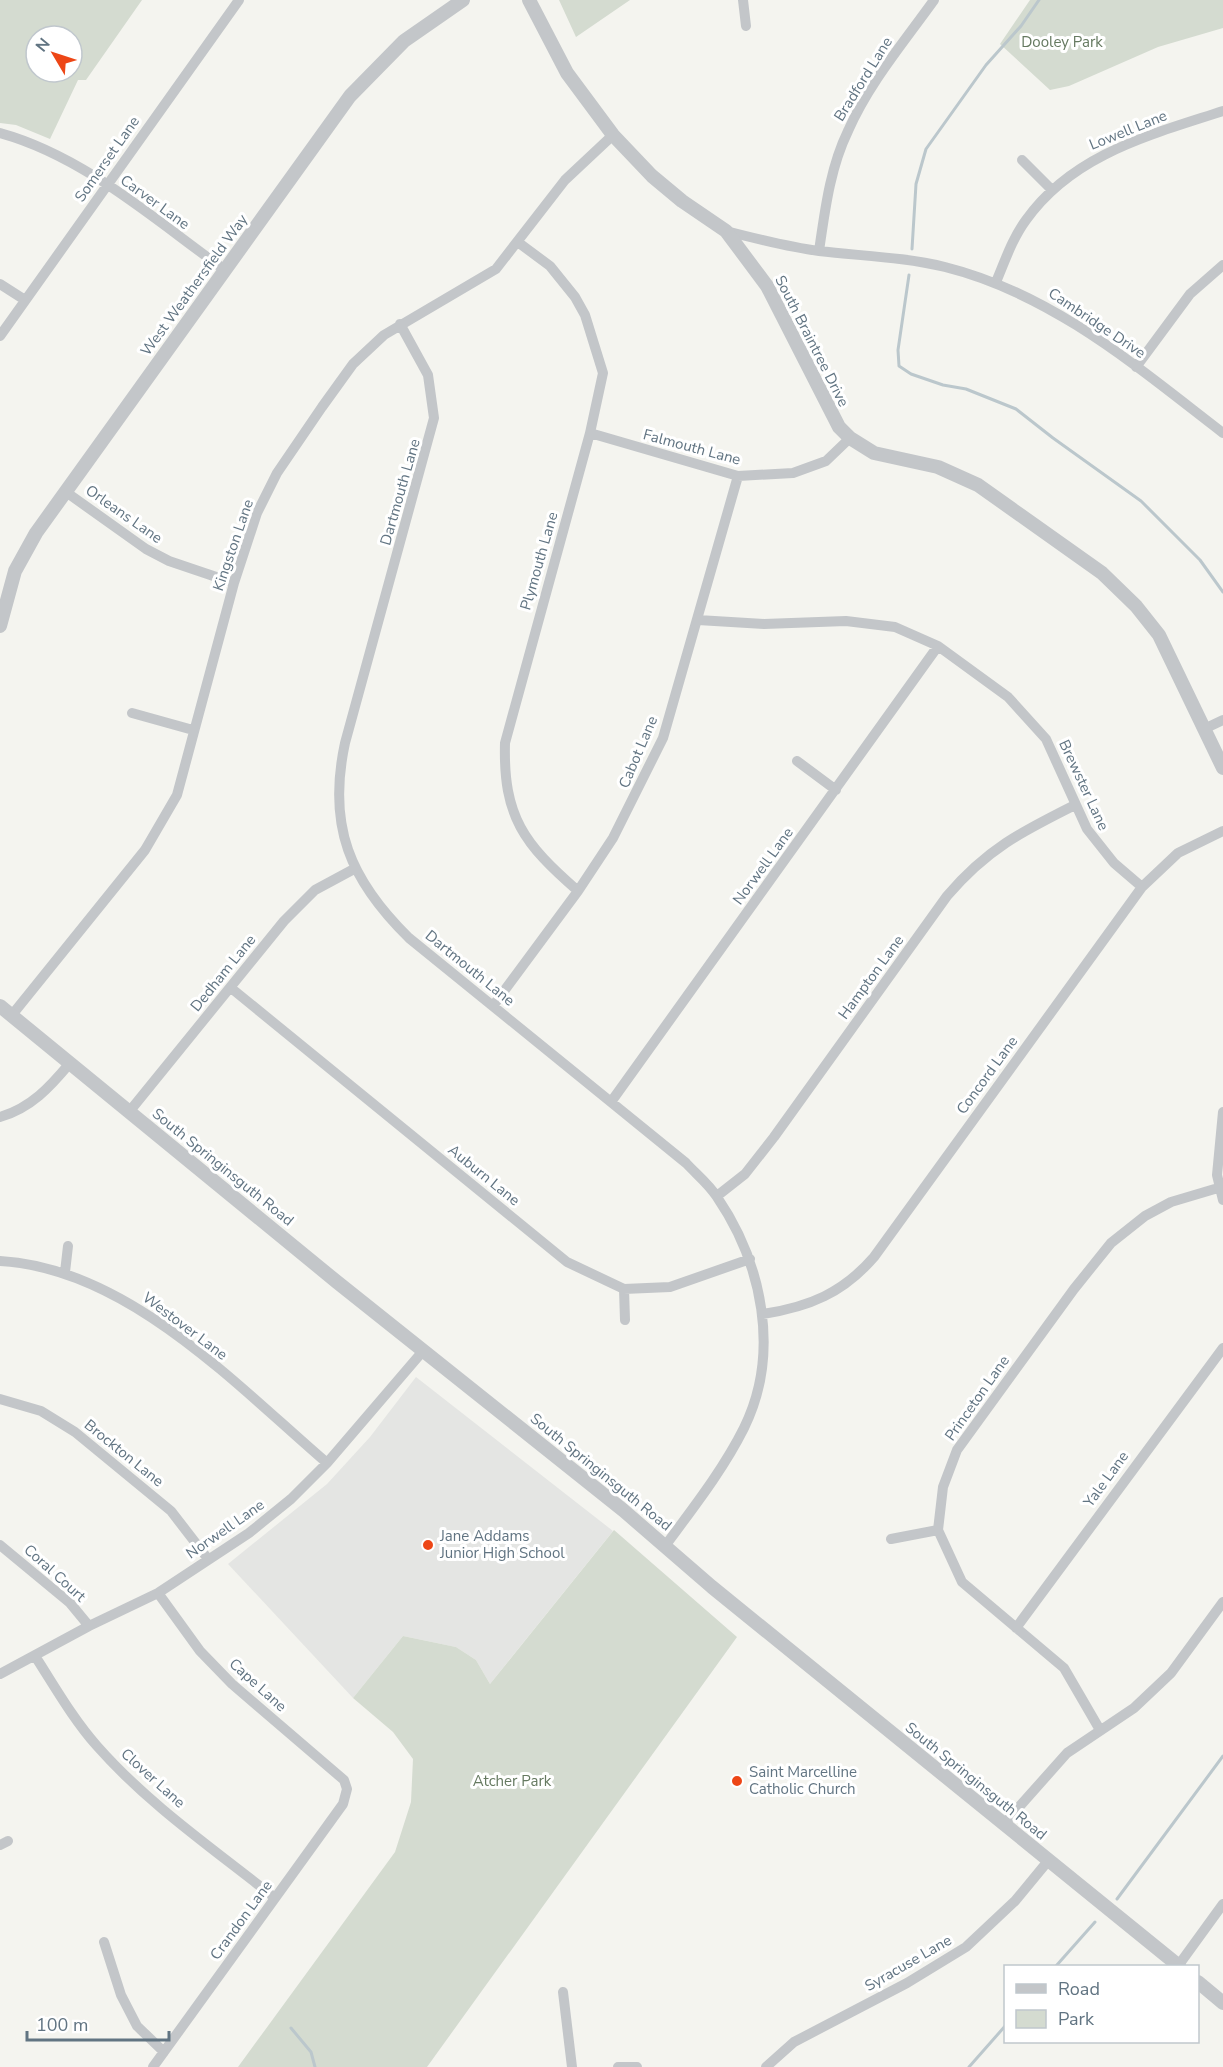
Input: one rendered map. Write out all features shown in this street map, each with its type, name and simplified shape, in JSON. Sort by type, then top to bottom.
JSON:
[{"type":"street","name":"Somerset Lane","points":[[0,336],[239,0]]},
{"type":"street","name":"West Weathersfield Way","points":[[0,626],[7,591],[19,561],[66,492],[359,85],[404,41],[463,0]]},
{"type":"street","name":"South Braintree Drive","points":[[530,0],[567,73],[613,135],[682,201],[726,231],[767,286],[830,414],[850,438],[874,453],[938,467],[978,485],[1102,573],[1136,606],[1159,636],[1223,768]]},
{"type":"street","points":[[743,0],[746,26]]},
{"type":"street","name":"Bradford Lane","points":[[819,251],[828,189],[848,131],[881,73],[934,0]]},
{"type":"street","name":"Lowell Lane","points":[[996,282],[1016,236],[1026,220],[1052,190],[1104,153],[1223,111]]},
{"type":"street","name":"Carver Lane","points":[[0,133],[31,142],[81,168],[225,270]]},
{"type":"street","name":"Kingston Lane","points":[[12,1015],[145,850],[177,795],[234,584],[257,513],[277,473],[353,364],[367,348],[400,324],[496,269],[519,243],[565,180],[613,135]]},
{"type":"street","points":[[1022,160],[1052,190]]},
{"type":"street","name":"Cambridge Drive","points":[[726,231],[819,251],[942,266],[996,282],[1052,309],[1136,367],[1223,434]]},
{"type":"street","name":"Plymouth Lane","points":[[519,243],[550,266],[575,297],[585,315],[603,373],[590,433],[511,717],[505,751],[507,792],[521,829],[541,859],[578,891]]},
{"type":"street","points":[[1136,367],[1190,294],[1223,265]]},
{"type":"street","points":[[0,284],[25,300]]},
{"type":"street","name":"Dartmouth Lane","points":[[400,324],[428,375],[434,418],[341,763],[340,817],[354,869],[370,896],[394,923],[686,1163],[717,1196],[750,1259],[763,1314],[760,1371],[744,1427],[722,1468],[665,1546]]},
{"type":"street","name":"Falmouth Lane","points":[[590,433],[738,476],[793,472],[826,461],[850,438]]},
{"type":"street","name":"Cabot Lane","points":[[493,1006],[578,891],[628,811],[663,738],[738,476]]},
{"type":"street","name":"Orleans Lane","points":[[66,492],[154,553],[169,561],[234,584]]},
{"type":"street","name":"Brewster Lane","points":[[698,620],[764,624],[846,621],[895,627],[938,646],[992,683],[1046,739],[1075,805],[1098,846],[1142,887]]},
{"type":"street","name":"Norwell Lane","points":[[611,1102],[938,646]]},
{"type":"street","points":[[132,713],[193,730]]},
{"type":"street","points":[[1204,729],[1223,720]]},
{"type":"street","points":[[797,761],[836,790]]},
{"type":"street","name":"Hampton Lane","points":[[717,1196],[745,1174],[774,1137],[940,906],[971,869],[1016,835],[1075,805]]},
{"type":"street","name":"Concord Lane","points":[[763,1314],[816,1302],[846,1285],[867,1265],[1142,887],[1154,873],[1178,853],[1223,831]]},
{"type":"street","name":"Dedham Lane","points":[[129,1112],[302,902],[315,890],[354,869]]},
{"type":"street","name":"Auburn Lane","points":[[231,988],[567,1262],[624,1289],[670,1287],[750,1259]]},
{"type":"street","name":"South Springinsguth Road","points":[[0,1006],[1177,1965]]},
{"type":"street","points":[[0,1117],[23,1108],[40,1096],[70,1063]]},
{"type":"street","points":[[1223,1112],[1219,1139],[1218,1188],[1223,1200]]},
{"type":"street","name":"Princeton Lane","points":[[938,1530],[943,1487],[957,1450],[1096,1260],[1127,1229],[1145,1216],[1172,1202],[1218,1188]]},
{"type":"street","points":[[65,1272],[68,1246]]},
{"type":"street","name":"Westover Lane","points":[[0,1261],[65,1272],[120,1297],[154,1319],[327,1463]]},
{"type":"street","points":[[624,1289],[625,1320]]},
{"type":"street","name":"Yale Lane","points":[[1016,1628],[1223,1348]]},
{"type":"street","name":"Norwell Lane","points":[[0,1674],[89,1626],[158,1593],[249,1533],[291,1499],[327,1463],[423,1351]]},
{"type":"street","name":"Brockton Lane","points":[[0,1400],[41,1411],[75,1432],[171,1511],[208,1559]]},
{"type":"street","points":[[891,1539],[938,1530],[962,1582],[1064,1668],[1100,1730]]},
{"type":"street","name":"Coral Court","points":[[0,1545],[70,1603],[89,1626]]},
{"type":"street","name":"Cape Lane","points":[[158,1593],[208,1659],[232,1684],[344,1780],[347,1789]]},
{"type":"street","points":[[1003,1825],[1050,1769],[1079,1743],[1134,1708],[1171,1674],[1223,1602]]},
{"type":"street","name":"Clover Lane","points":[[35,1656],[72,1715],[119,1769],[275,1898]]},
{"type":"street","name":"Crandon Lane","points":[[153,2067],[343,1804],[347,1789]]},
{"type":"street","name":"Syracuse Lane","points":[[766,2067],[794,2042],[907,1983],[966,1947],[1015,1901],[1048,1861]]},
{"type":"street","points":[[1179,1965],[1223,1904]]},
{"type":"street","points":[[104,1942],[121,1995],[137,2026],[164,2052]]},
{"type":"street","points":[[1199,1984],[1223,2003]]},
{"type":"street","points":[[563,1992],[572,2067]]},
{"type":"street","points":[[618,2067],[637,2067]]},
{"type":"shaded area","name":"Jane Addams Junior High School","points":[[416,1377],[613,1531],[490,1684],[476,1660],[456,1647],[403,1636],[353,1698],[228,1564],[327,1484],[370,1437]]},
{"type":"green space","points":[[0,0],[142,0],[86,80],[84,80],[84,24],[24,24],[24,84],[76,84],[50,139],[16,125],[0,123]]},
{"type":"green space","points":[[559,0],[630,0],[576,37]]},
{"type":"green space","name":"Dooley Park","points":[[1030,0],[1223,0],[1223,28],[1158,47],[1069,86],[1050,90],[1000,44]]},
{"type":"green space","name":"Atcher Park","points":[[614,1530],[737,1637],[427,2067],[238,2067],[395,1852],[411,1802],[413,1759],[393,1732],[353,1698],[403,1636],[456,1647],[476,1660],[490,1684]]},
{"type":"waterway","points":[[912,249],[916,184],[926,149],[986,65],[1021,26],[1039,0]]},
{"type":"waterway","points":[[909,275],[898,350],[899,366],[911,374],[943,385],[966,389],[1016,409],[1141,501],[1200,560],[1223,592]]},
{"type":"waterway","points":[[1117,1899],[1223,1756]]},
{"type":"waterway","points":[[1057,1965],[1095,1922]]},
{"type":"waterway","points":[[969,2067],[1004,2027]]},
{"type":"waterway","points":[[291,2028],[311,2052],[315,2067]]},
{"type":"place","name":"Jane Addams Junior High School","points":[[428,1545]]},
{"type":"place","name":"Saint Marcelline Catholic Church","points":[[737,1781]]}]
